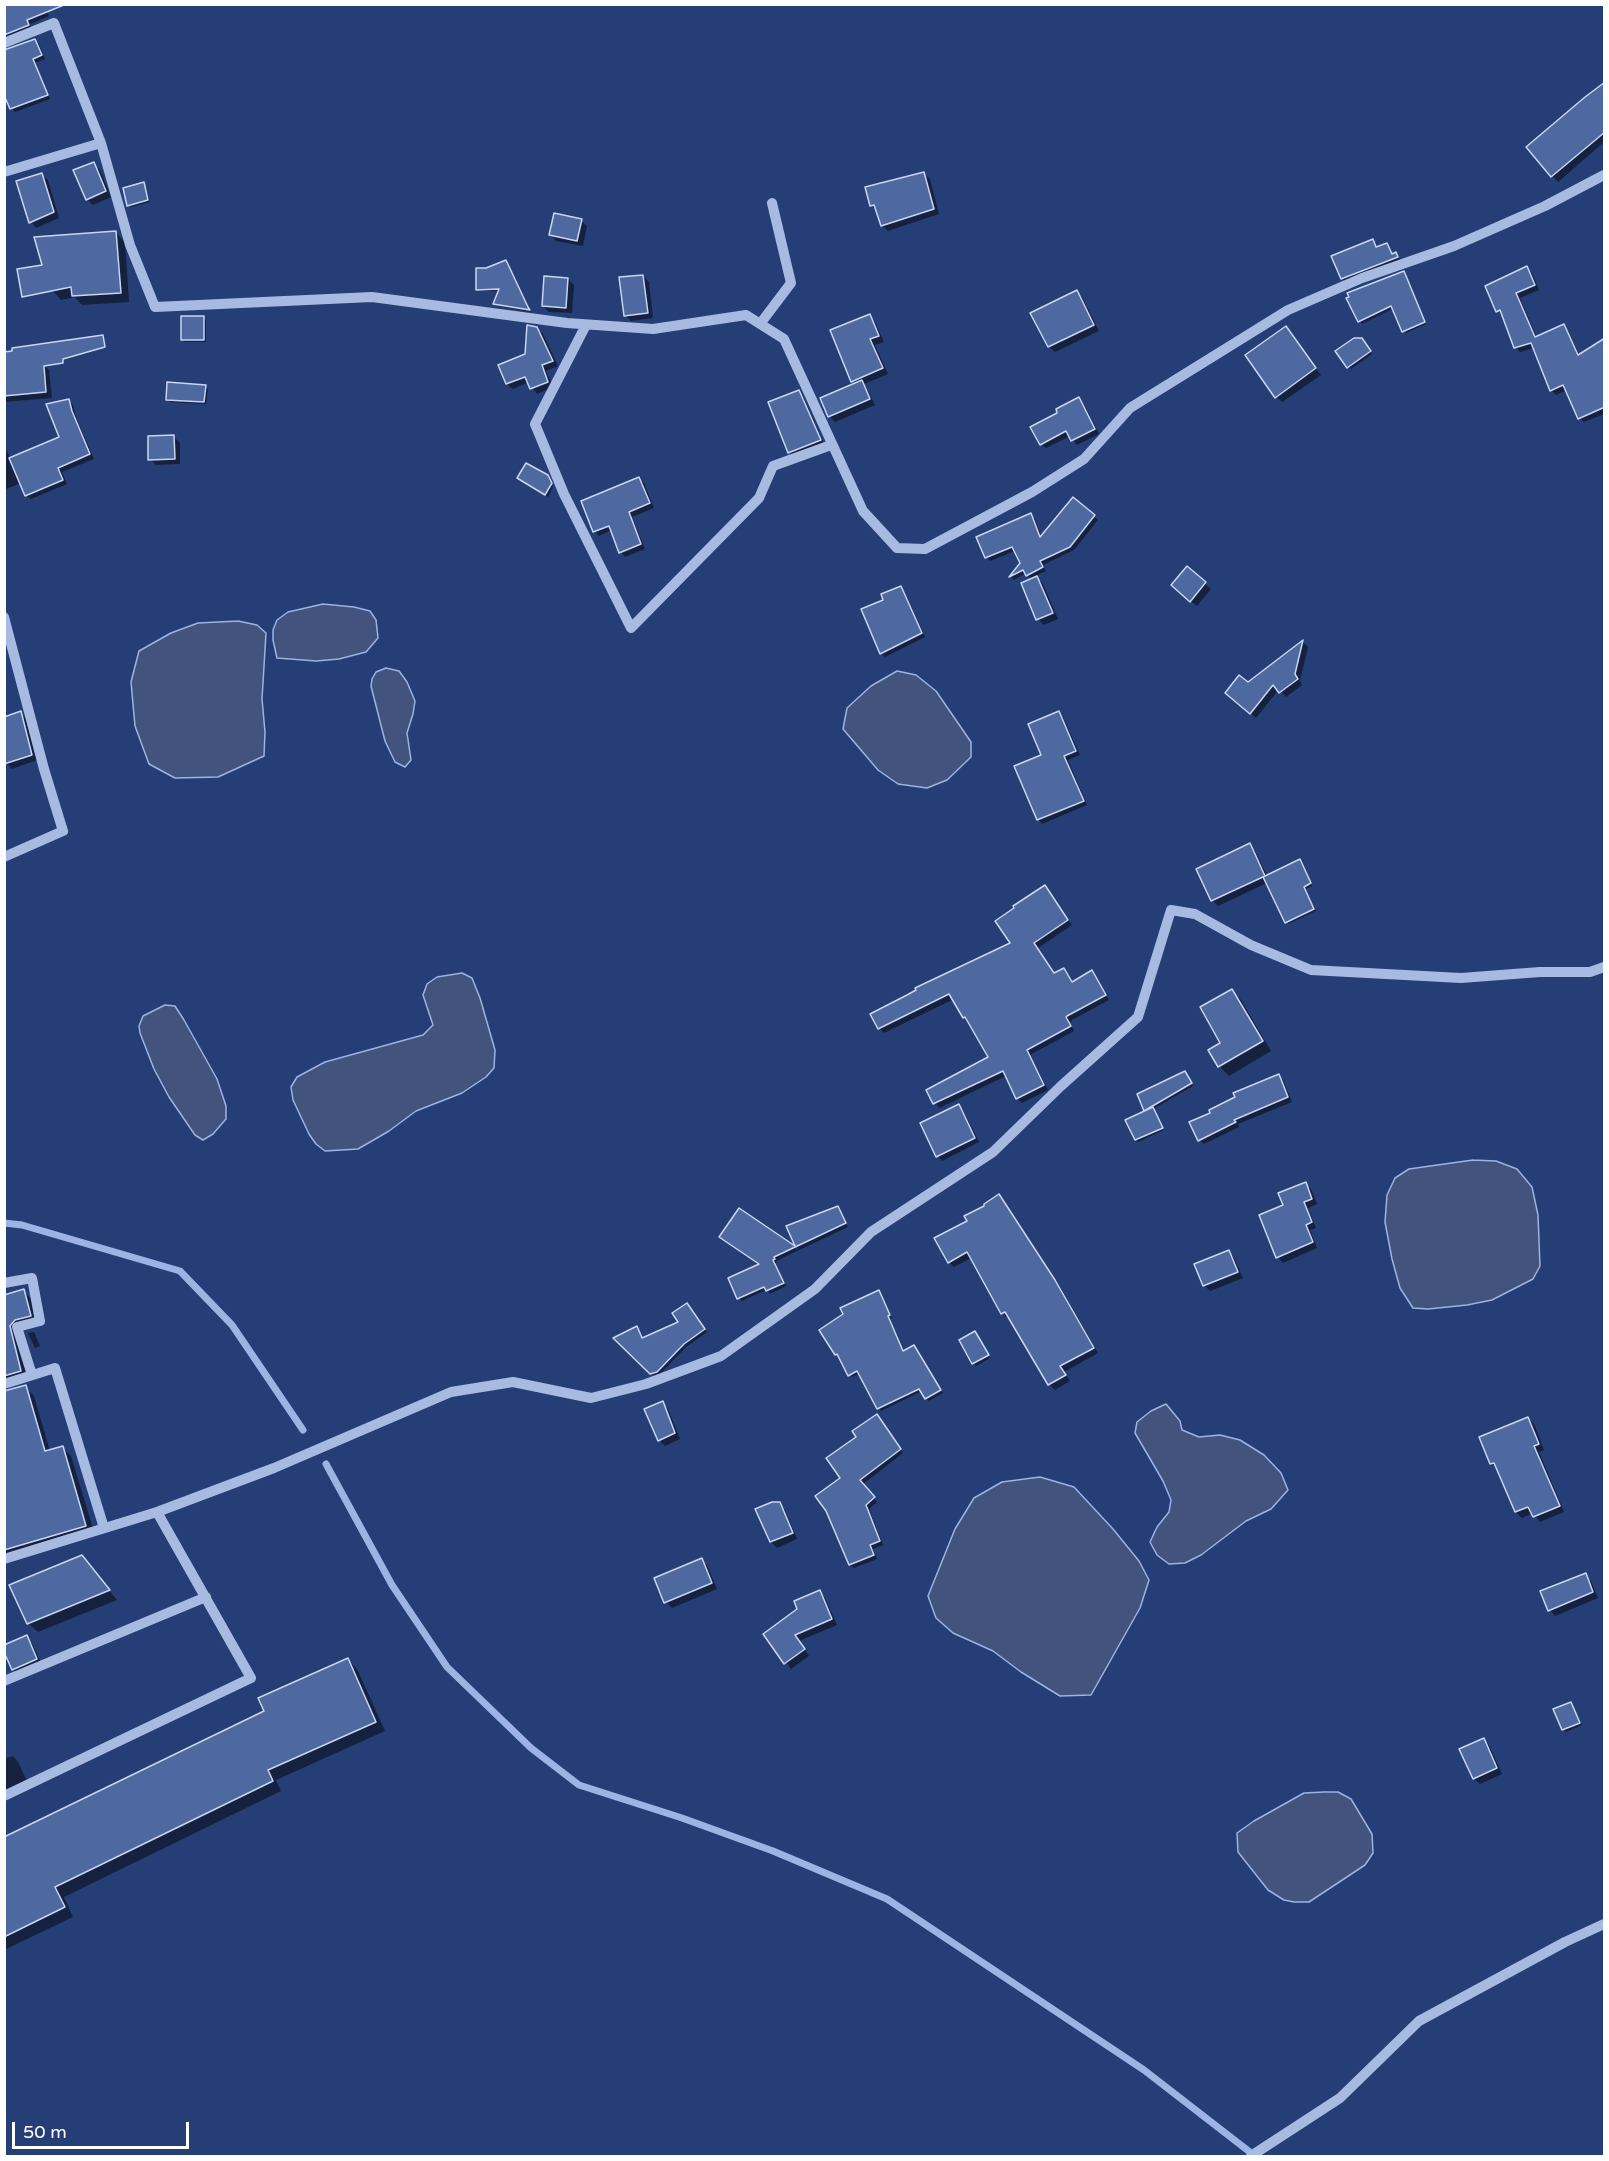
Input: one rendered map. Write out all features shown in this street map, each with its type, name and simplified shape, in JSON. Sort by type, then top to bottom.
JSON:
[{"type":"street","points":[[4,43],[54,23],[101,143],[130,245],[154,307],[372,297],[586,325],[653,329],[746,315],[784,339],[863,511],[897,548],[925,549],[1032,492],[1084,459],[1130,408],[1288,310],[1362,278],[1454,246],[1545,206],[1605,175]]},
{"type":"street","points":[[4,172],[101,143]]},
{"type":"street","points":[[760,324],[791,284],[772,203]]},
{"type":"street","points":[[586,325],[535,424],[564,494],[631,628],[759,498],[773,466],[831,445]]},
{"type":"street","points":[[4,857],[63,831],[5,622]]},
{"type":"street","points":[[4,1559],[157,1512],[274,1468],[451,1392],[513,1382],[591,1398],[646,1384],[721,1356],[815,1289],[871,1232],[993,1152],[1061,1086],[1138,1017],[1171,910],[1195,914],[1251,945],[1311,970],[1461,978],[1540,972],[1590,972],[1605,967]]},
{"type":"street","points":[[4,1283],[32,1278],[40,1321],[17,1327],[32,1375]]},
{"type":"street","points":[[4,1384],[55,1368],[104,1528]]},
{"type":"street","points":[[4,1796],[251,1678],[157,1512]]},
{"type":"street","points":[[4,1681],[206,1597]]},
{"type":"street","points":[[1251,2157],[1340,2098],[1419,2021],[1565,1942],[1605,1924]]},
{"type":"water","points":[[323,604],[370,611],[376,620],[378,638],[366,652],[339,659],[316,661],[277,658],[273,630],[277,620],[288,612]]},
{"type":"water","points":[[238,621],[257,625],[266,633],[262,699],[265,732],[264,756],[218,777],[175,778],[149,764],[135,726],[131,682],[139,651],[171,633],[198,623]]},
{"type":"water","points":[[386,668],[399,671],[407,682],[415,701],[407,733],[411,760],[405,767],[395,762],[385,741],[371,686],[376,672]]},
{"type":"water","points":[[897,671],[916,675],[936,691],[971,742],[971,757],[947,780],[927,788],[898,784],[878,770],[843,729],[847,708],[871,686]]},
{"type":"water","points":[[462,973],[472,978],[480,998],[495,1050],[494,1068],[486,1077],[462,1093],[416,1111],[389,1131],[358,1149],[325,1151],[316,1144],[293,1100],[291,1087],[297,1077],[325,1062],[423,1035],[433,1025],[423,995],[427,984],[437,977]]},
{"type":"water","points":[[165,1005],[175,1006],[184,1020],[217,1079],[226,1106],[226,1119],[213,1134],[203,1140],[195,1135],[169,1097],[154,1069],[140,1033],[139,1026],[143,1016]]},
{"type":"water","points":[[1473,1160],[1496,1161],[1517,1169],[1532,1187],[1538,1215],[1540,1266],[1533,1279],[1492,1300],[1428,1309],[1413,1308],[1400,1288],[1392,1259],[1385,1222],[1387,1195],[1395,1178],[1409,1169]]},
{"type":"water","points":[[1166,1404],[1180,1421],[1182,1430],[1199,1437],[1220,1435],[1240,1440],[1264,1455],[1281,1473],[1288,1490],[1271,1509],[1246,1521],[1201,1555],[1185,1563],[1169,1564],[1157,1555],[1150,1542],[1157,1527],[1169,1512],[1171,1500],[1163,1481],[1135,1433],[1137,1422],[1151,1411]]},
{"type":"water","points":[[1040,1477],[1074,1487],[1139,1561],[1149,1580],[1140,1608],[1091,1695],[1060,1696],[1021,1672],[993,1651],[953,1633],[936,1618],[928,1596],[955,1529],[974,1498],[1002,1482]]},
{"type":"water","points":[[1338,1792],[1351,1799],[1372,1834],[1373,1853],[1365,1865],[1309,1902],[1284,1900],[1268,1890],[1238,1852],[1237,1833],[1304,1793]]},
{"type":"building","points":[[5,4],[64,5],[27,20],[29,25],[4,35]]},
{"type":"building","points":[[35,39],[42,55],[33,59],[48,95],[10,109],[4,95],[4,50]]},
{"type":"building","points":[[1605,82],[1605,132],[1551,177],[1526,147]]},
{"type":"building","points":[[94,162],[106,191],[86,200],[73,170]]},
{"type":"building","points":[[924,172],[934,209],[881,226],[874,205],[870,206],[865,187]]},
{"type":"building","points":[[42,173],[54,212],[29,223],[16,181]]},
{"type":"building","points":[[144,182],[148,200],[127,206],[123,188]]},
{"type":"building","points":[[554,213],[582,219],[577,241],[549,235]]},
{"type":"building","points":[[116,231],[121,293],[72,296],[71,287],[22,297],[17,269],[42,265],[34,237]]},
{"type":"building","points":[[1373,239],[1376,247],[1387,243],[1392,254],[1396,252],[1398,257],[1341,279],[1331,256]]},
{"type":"building","points":[[506,260],[530,310],[493,304],[499,289],[476,290],[476,268],[486,268]]},
{"type":"building","points":[[1527,266],[1535,285],[1516,293],[1535,337],[1564,324],[1578,355],[1605,338],[1605,407],[1578,419],[1563,385],[1550,391],[1531,343],[1514,348],[1500,310],[1496,312],[1485,286]]},
{"type":"building","points":[[1404,271],[1425,322],[1402,332],[1391,306],[1358,322],[1346,298],[1349,297],[1347,293]]},
{"type":"building","points":[[643,275],[648,313],[624,316],[619,277]]},
{"type":"building","points":[[544,276],[568,278],[566,308],[542,306]]},
{"type":"building","points":[[1077,290],[1094,325],[1048,347],[1030,313]]},
{"type":"building","points":[[870,314],[879,336],[870,339],[883,368],[851,382],[830,330]]},
{"type":"building","points":[[181,316],[204,316],[204,340],[181,340]]},
{"type":"building","points":[[527,325],[537,327],[553,361],[542,365],[548,382],[530,389],[525,377],[506,384],[498,365],[525,354]]},
{"type":"building","points":[[1286,326],[1316,368],[1275,398],[1245,355]]},
{"type":"building","points":[[103,335],[105,347],[63,359],[63,363],[44,366],[46,392],[4,396],[4,352],[12,351],[12,348]]},
{"type":"building","points":[[1354,338],[1362,338],[1371,351],[1347,368],[1335,351]]},
{"type":"building","points":[[862,380],[870,399],[828,417],[820,398]]},
{"type":"building","points":[[167,382],[206,385],[204,402],[166,400]]},
{"type":"building","points":[[799,390],[821,440],[788,453],[768,402]]},
{"type":"building","points":[[1079,397],[1095,429],[1071,441],[1066,431],[1040,445],[1030,427],[1057,413],[1056,409]]},
{"type":"building","points":[[69,399],[90,454],[58,468],[63,480],[25,496],[9,458],[59,437],[46,404]]},
{"type":"building","points":[[174,435],[175,459],[148,460],[148,436]]},
{"type":"building","points":[[526,463],[548,475],[552,483],[545,495],[517,478]]},
{"type":"building","points":[[639,477],[650,503],[629,512],[641,544],[619,553],[609,526],[593,532],[581,501]]},
{"type":"building","points":[[1073,497],[1095,515],[1070,547],[1040,561],[1043,567],[1026,576],[1023,570],[1009,577],[1020,563],[1012,547],[985,558],[976,537],[1031,513],[1040,537]]},
{"type":"building","points":[[1187,566],[1206,582],[1190,602],[1171,585]]},
{"type":"building","points":[[1037,576],[1053,613],[1036,620],[1021,583]]},
{"type":"building","points":[[901,586],[922,633],[880,654],[861,609],[883,600],[881,594]]},
{"type":"building","points":[[1303,640],[1295,674],[1298,679],[1279,693],[1273,685],[1250,714],[1225,693],[1239,675],[1248,682]]},
{"type":"building","points":[[21,711],[32,755],[4,764],[4,717]]},
{"type":"building","points":[[1059,711],[1076,751],[1064,756],[1084,801],[1037,820],[1014,766],[1041,755],[1028,724]]},
{"type":"building","points":[[1250,843],[1265,876],[1211,901],[1196,869]]},
{"type":"building","points":[[1300,859],[1311,883],[1304,887],[1314,909],[1285,923],[1263,877]]},
{"type":"building","points":[[1045,885],[1068,920],[1034,943],[1054,973],[1064,968],[1072,982],[1092,970],[1106,995],[1067,1016],[1071,1026],[1027,1050],[1044,1085],[1016,1099],[1003,1071],[933,1104],[926,1090],[988,1057],[949,994],[878,1029],[870,1014],[916,990],[915,988],[1010,943],[995,921]]},
{"type":"building","points":[[1232,989],[1263,1041],[1218,1067],[1208,1050],[1220,1043],[1200,1007]]},
{"type":"building","points":[[1185,1071],[1192,1083],[1144,1111],[1137,1094]]},
{"type":"building","points":[[1279,1074],[1288,1097],[1234,1120],[1236,1122],[1198,1141],[1189,1122],[1210,1113],[1209,1110],[1235,1097],[1233,1093]]},
{"type":"building","points":[[959,1104],[975,1138],[936,1157],[920,1123]]},
{"type":"building","points":[[1153,1107],[1163,1128],[1135,1140],[1125,1120]]},
{"type":"building","points":[[1306,1182],[1312,1199],[1304,1202],[1312,1222],[1306,1225],[1313,1242],[1276,1258],[1259,1215],[1283,1205],[1278,1193]]},
{"type":"building","points":[[999,1194],[1055,1280],[1094,1348],[1060,1366],[1066,1375],[1048,1385],[1005,1312],[1001,1314],[967,1252],[948,1263],[934,1238],[967,1221],[964,1216],[984,1206]]},
{"type":"building","points":[[838,1206],[846,1223],[774,1257],[773,1260],[784,1283],[766,1291],[764,1287],[737,1299],[728,1278],[759,1264],[719,1237],[739,1208],[795,1246],[786,1226]]},
{"type":"building","points":[[1229,1250],[1238,1272],[1203,1286],[1194,1264]]},
{"type":"building","points":[[24,1289],[31,1316],[15,1320],[10,1326],[21,1371],[4,1376],[4,1295]]},
{"type":"building","points":[[879,1290],[903,1351],[914,1345],[941,1390],[925,1399],[919,1389],[877,1409],[857,1371],[848,1376],[837,1354],[835,1355],[819,1330],[843,1314],[840,1308]]},
{"type":"building","points":[[687,1303],[705,1329],[684,1344],[657,1372],[650,1374],[613,1338],[637,1326],[642,1338],[678,1322],[672,1313]]},
{"type":"building","points":[[975,1331],[989,1355],[972,1364],[959,1340]]},
{"type":"building","points":[[26,1385],[45,1451],[63,1446],[86,1526],[4,1550],[4,1391]]},
{"type":"building","points":[[663,1401],[675,1433],[658,1441],[644,1409]]},
{"type":"building","points":[[877,1414],[901,1449],[860,1480],[875,1497],[866,1505],[880,1541],[870,1545],[874,1555],[849,1565],[826,1511],[815,1496],[840,1478],[826,1458],[856,1437],[852,1431]]},
{"type":"building","points":[[1528,1417],[1539,1444],[1534,1446],[1560,1506],[1533,1517],[1528,1507],[1515,1512],[1494,1463],[1490,1464],[1479,1437]]},
{"type":"building","points":[[772,1502],[780,1502],[793,1533],[770,1542],[755,1509]]},
{"type":"building","points":[[82,1555],[110,1590],[27,1624],[9,1585]]},
{"type":"building","points":[[702,1558],[712,1583],[664,1603],[654,1578]]},
{"type":"building","points":[[1586,1573],[1593,1592],[1548,1611],[1540,1591]]},
{"type":"building","points":[[820,1590],[832,1619],[795,1635],[805,1649],[784,1664],[763,1634],[797,1609],[794,1601]]},
{"type":"building","points":[[27,1635],[37,1659],[12,1670],[4,1652],[4,1645]]},
{"type":"building","points":[[348,1658],[376,1722],[268,1770],[273,1781],[55,1887],[65,1907],[4,1937],[4,1837],[264,1711],[258,1698]]},
{"type":"building","points":[[1571,1702],[1580,1723],[1562,1730],[1553,1709]]},
{"type":"building","points":[[1484,1738],[1497,1768],[1473,1779],[1459,1749]]},
{"type":"waterway","points":[[4,1223],[22,1225],[180,1271],[232,1325],[303,1430]]},
{"type":"waterway","points":[[326,1464],[392,1585],[447,1667],[531,1748],[579,1785],[682,1818],[773,1851],[887,1899],[1144,2070],[1255,2156]]}]
